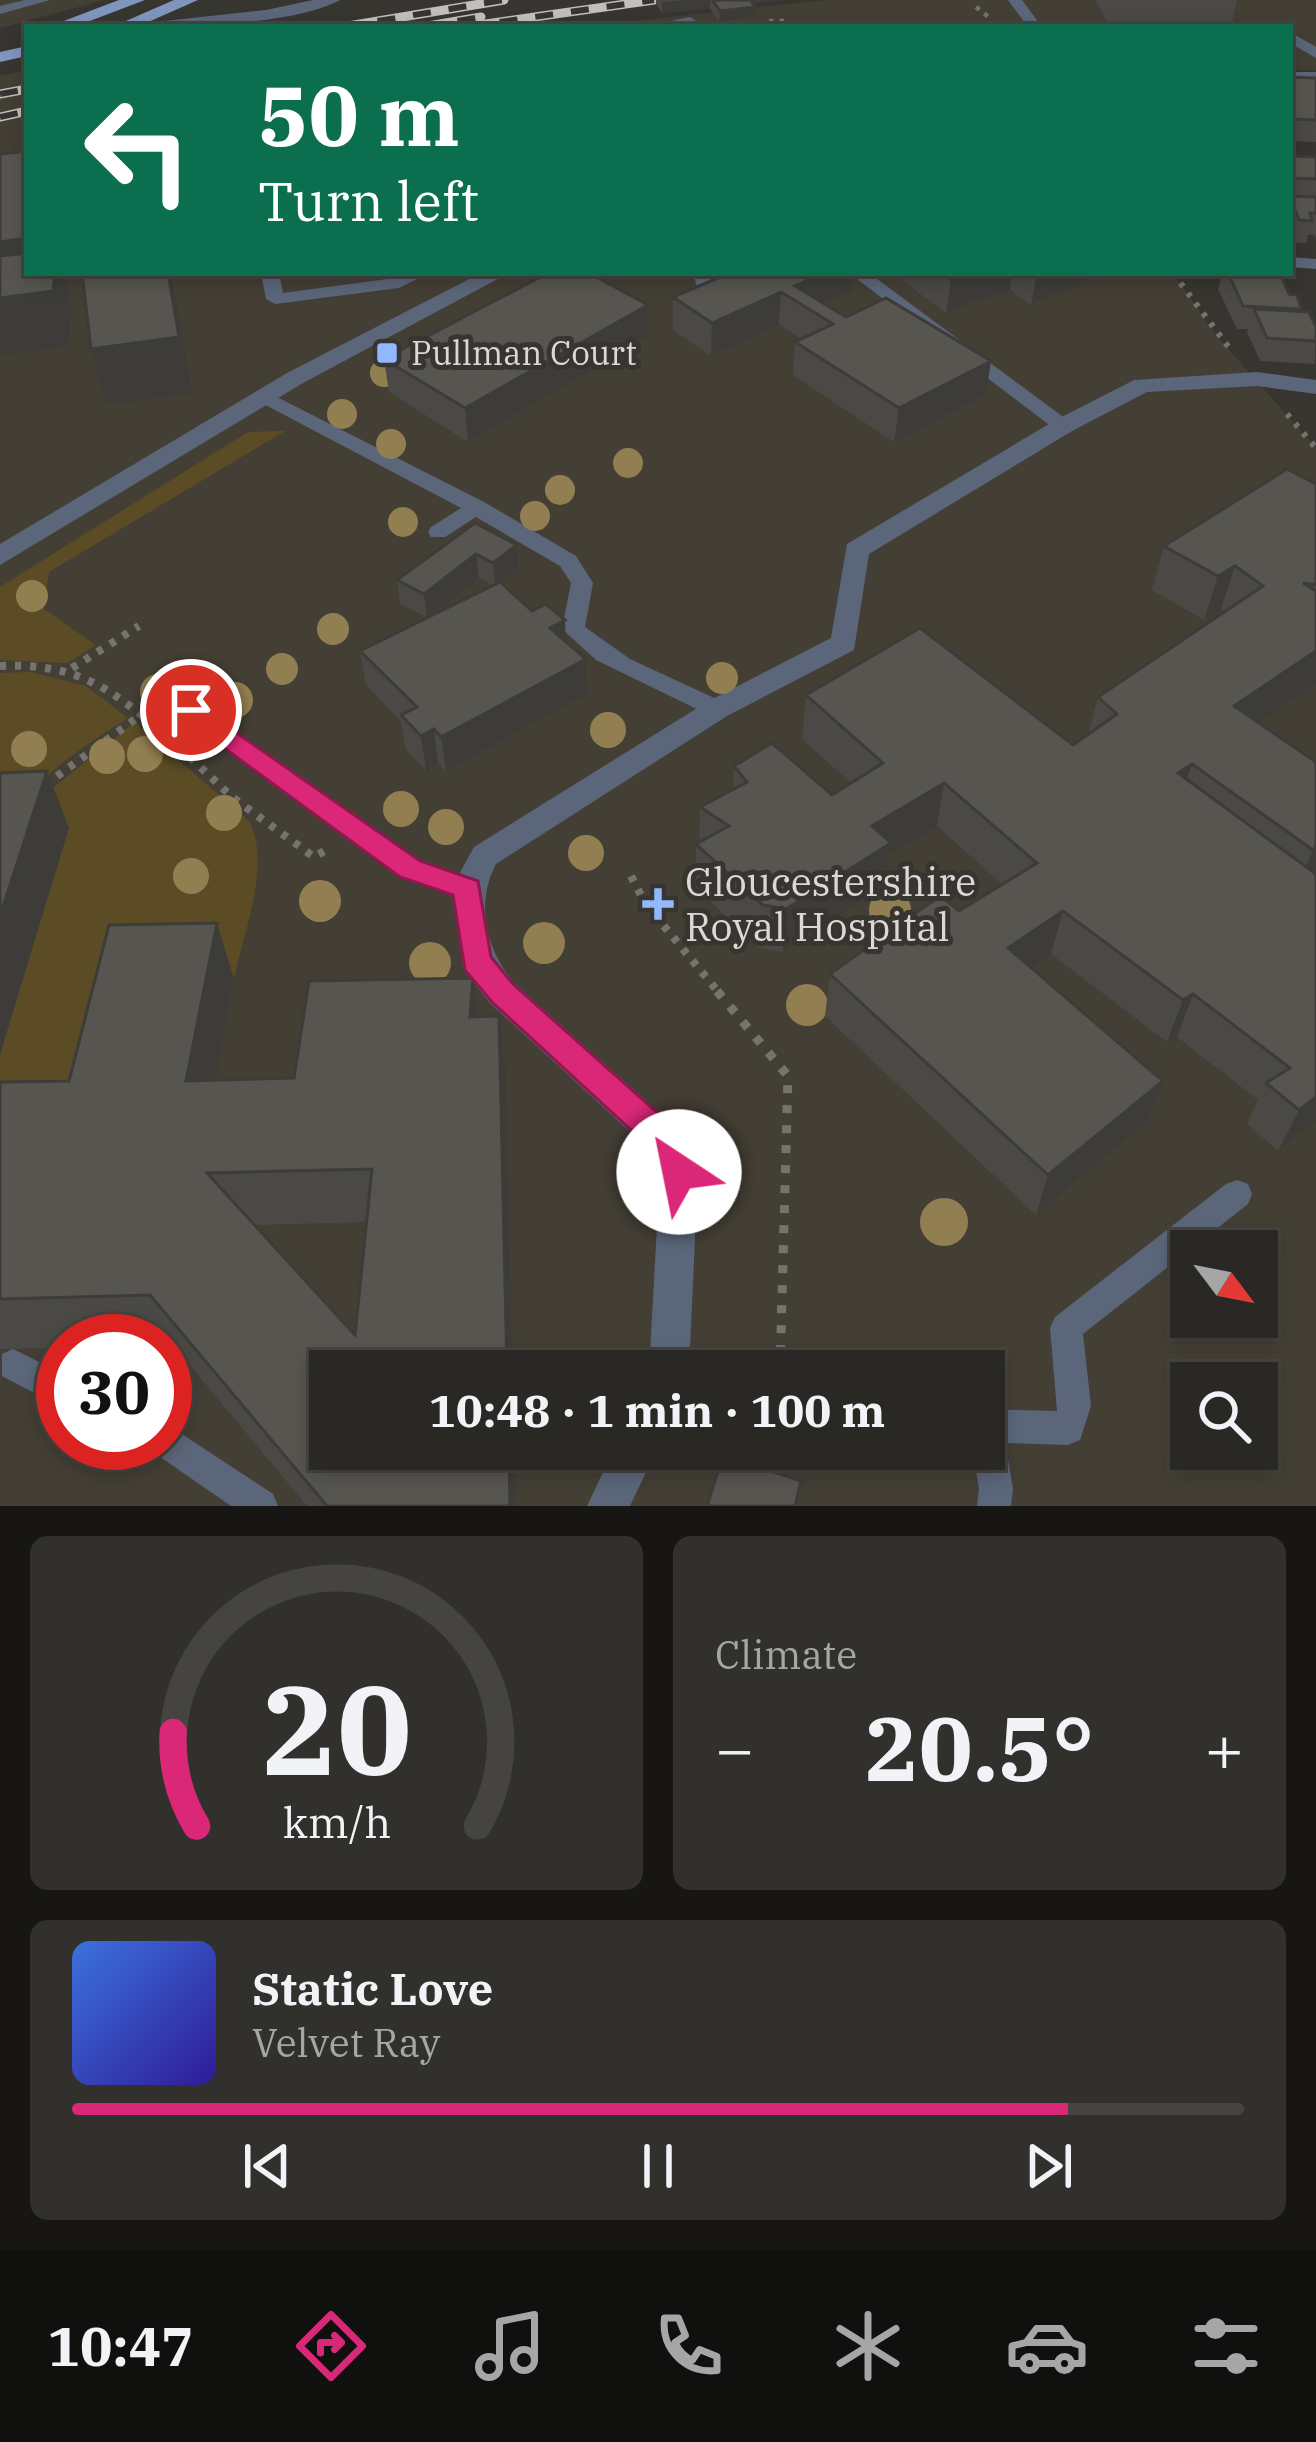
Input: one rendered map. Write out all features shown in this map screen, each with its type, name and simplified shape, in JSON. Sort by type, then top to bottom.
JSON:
[{"type":"main road","points":[[67,24],[136,0]]},
{"type":"main road","points":[[129,24],[189,0]]},
{"type":"street","points":[[0,556],[263,396],[492,276]]},
{"type":"street","points":[[670,1350],[679,1172],[668,1143],[502,993],[476,961],[467,889],[485,856],[717,709],[844,643],[856,550],[1063,426],[1142,385],[1257,379],[1316,387]]},
{"type":"street","points":[[608,1506],[626,1470]]},
{"type":"lane","points":[[0,10],[43,0]]},
{"type":"lane","points":[[236,0],[284,0]]},
{"type":"lane","points":[[174,24],[266,14],[333,0]]},
{"type":"lane","points":[[271,276],[275,299],[399,284],[414,276]]},
{"type":"lane","points":[[702,276],[704,286],[726,292],[747,286],[748,276]]},
{"type":"lane","points":[[863,276],[1063,426]]},
{"type":"lane","points":[[263,396],[477,507],[568,561],[582,583],[574,628],[590,648],[683,687],[717,709]]},
{"type":"lane","points":[[438,532],[477,507]]},
{"type":"lane","points":[[191,710],[410,869],[467,889]]},
{"type":"lane","points":[[1005,1426],[1068,1428],[1075,1406],[1066,1328],[1237,1194]]},
{"type":"lane","points":[[13,1365],[36,1377]]},
{"type":"lane","points":[[192,1459],[261,1506]]},
{"type":"lane","points":[[993,1470],[994,1506]]},
{"type":"path","points":[[769,21],[786,21]]},
{"type":"path","points":[[72,668],[139,626]]},
{"type":"path","points":[[0,667],[36,663],[72,668],[140,715],[232,796],[314,857],[356,830]]},
{"type":"path","points":[[38,791],[140,715]]},
{"type":"path","points":[[632,876],[645,903],[788,1076],[781,1350]]},
{"type":"shaded area","points":[[0,0],[105,0],[0,28]]},
{"type":"shaded area","points":[[826,0],[1316,0],[1316,70],[1293,70],[1293,24],[606,24]]},
{"type":"shaded area","name":"Gloucestershire Royal Hospital","points":[[24,71],[24,276],[1175,276],[1216,335],[1316,448],[1316,1506],[0,1506],[0,76]]},
{"type":"shaded area","points":[[285,431],[49,572],[44,609],[96,645],[67,663],[0,660],[0,587],[248,432]]},
{"type":"shaded area","points":[[31,672],[86,686],[128,718],[41,781],[0,830],[0,673]]},
{"type":"shaded area","points":[[135,722],[249,821],[258,858],[257,878],[234,979],[130,982],[93,1135],[0,1137],[0,1054],[68,829],[33,804]]},
{"type":"building","points":[[712,0],[750,0],[755,7],[720,11]]},
{"type":"building","points":[[1293,77],[1316,78],[1316,120],[1293,119]]},
{"type":"building","points":[[24,151],[24,238],[0,242],[0,154]]},
{"type":"building","points":[[1293,156],[1316,157],[1316,179],[1293,178]]},
{"type":"building","points":[[1293,196],[1316,197],[1312,221],[1299,220]]},
{"type":"building","points":[[24,253],[24,276],[55,276],[53,291],[0,298],[0,256]]},
{"type":"building","points":[[82,276],[169,276],[179,337],[91,349]]},
{"type":"building","points":[[542,276],[595,276],[648,305],[465,408],[384,359]]},
{"type":"building","points":[[723,276],[817,276],[795,286],[846,317],[886,298],[991,361],[899,408],[795,342],[833,324],[781,292],[712,323],[673,297]]},
{"type":"building","points":[[1229,276],[1281,276],[1289,294],[1297,295],[1301,309],[1243,306]]},
{"type":"building","points":[[1254,309],[1309,312],[1316,341],[1267,338]]},
{"type":"building","points":[[1287,469],[1316,484],[1316,585],[1303,583],[1316,591],[1316,651],[1234,706],[1316,762],[1316,847],[1313,850],[1192,764],[1178,773],[1316,874],[1316,1097],[1299,1110],[1266,1083],[1290,1068],[1193,994],[1183,1000],[1063,911],[1008,948],[1163,1081],[1048,1175],[830,974],[940,896],[959,911],[1037,863],[944,783],[872,826],[891,843],[786,909],[763,905],[696,844],[729,826],[700,807],[747,782],[734,766],[772,743],[832,795],[883,763],[806,695],[920,628],[1073,745],[1117,714],[1098,697],[1263,586],[1235,566],[1218,576],[1164,546]]},
{"type":"building","points":[[475,523],[517,545],[493,563],[476,554],[424,594],[397,580]]},
{"type":"building","points":[[500,582],[532,611],[546,604],[565,620],[550,628],[586,659],[441,737],[434,729],[421,736],[401,715],[417,707],[360,651]]},
{"type":"building","points":[[47,771],[0,916],[0,773]]},
{"type":"building","points":[[217,923],[186,1081],[294,1078],[309,981],[473,978],[470,1017],[499,1016],[507,1350],[309,1350],[309,1470],[509,1470],[510,1506],[327,1506],[192,1345],[192,1314],[166,1314],[150,1295],[0,1299],[0,1082],[69,1081],[109,925]],"holes":[[[372,1169],[355,1335],[207,1173]]]},
{"type":"building","points":[[718,1470],[768,1470],[801,1481],[795,1506],[707,1506]]},
{"type":"railway","points":[[360,24],[504,0]]},
{"type":"railway","points":[[485,24],[654,0]]},
{"type":"railway","points":[[440,24],[481,17]]},
{"type":"railway","points":[[0,94],[24,90]]},
{"type":"railway","points":[[0,117],[24,112]]},
{"type":"place","name":"Pullman Court","points":[[387,353]]},
{"type":"place","name":"Gloucestershire Royal Hospital","points":[[658,904]]},
{"type":"route","points":[[191,710],[410,869],[467,889],[476,961],[502,993],[668,1143],[679,1172]]}]
